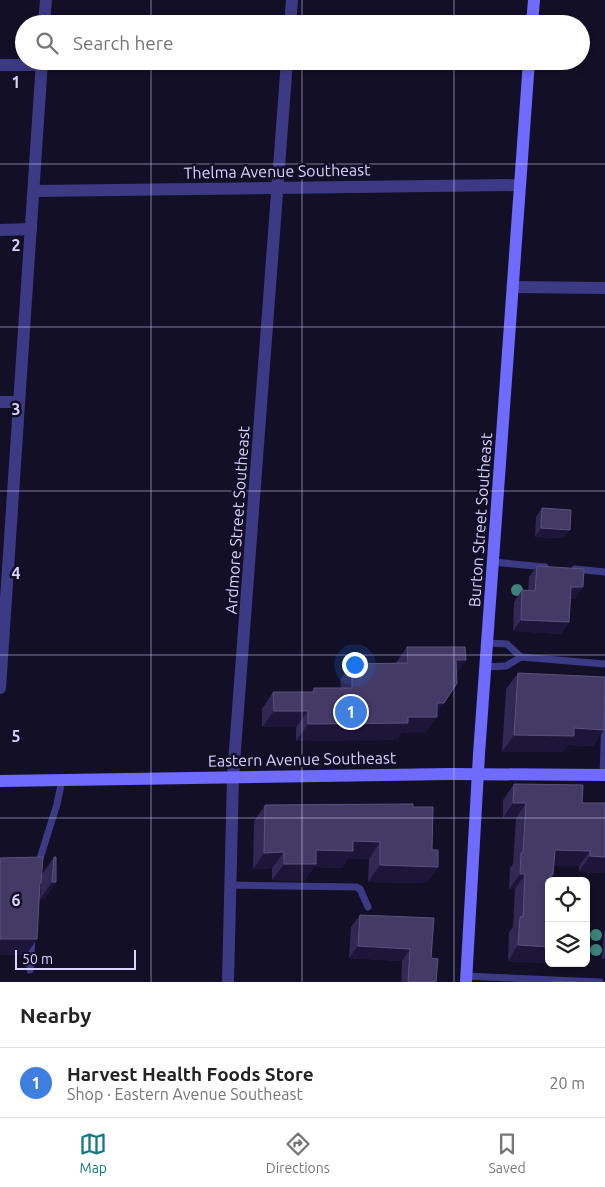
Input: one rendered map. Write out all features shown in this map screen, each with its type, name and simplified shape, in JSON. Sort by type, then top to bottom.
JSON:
[{"type":"main road","points":[[533,15],[534,0]]},
{"type":"main road","name":"Burton Street Southeast","points":[[466,979],[478,774],[528,70]]},
{"type":"main road","name":"Eastern Avenue Southeast","points":[[0,781],[233,776],[604,775]]},
{"type":"street","points":[[45,15],[46,0]]},
{"type":"street","points":[[291,15],[292,0]]},
{"type":"street","points":[[0,65],[15,64]]},
{"type":"street","points":[[0,688],[3,584],[19,402],[42,70]]},
{"type":"street","name":"Ardmore Street Southeast","points":[[228,982],[233,776],[286,70]]},
{"type":"street","name":"Thelma Avenue Southeast","points":[[34,190],[520,185]]},
{"type":"street","points":[[0,230],[31,229]]},
{"type":"street","points":[[513,287],[605,288]]},
{"type":"street","points":[[0,402],[19,402]]},
{"type":"lane","points":[[493,562],[550,568]]},
{"type":"lane","points":[[568,569],[605,572]]},
{"type":"lane","points":[[487,643],[508,644],[521,657]]},
{"type":"lane","points":[[486,667],[506,666],[521,657],[605,664]]},
{"type":"lane","points":[[604,775],[605,715]]},
{"type":"lane","points":[[37,869],[57,804],[62,780]]},
{"type":"lane","points":[[230,885],[356,887],[360,889],[368,907]]},
{"type":"lane","points":[[30,970],[33,933]]},
{"type":"lane","points":[[466,979],[600,982]]},
{"type":"building","points":[[542,508],[571,510],[570,530],[541,528]]},
{"type":"building","points":[[537,566],[584,569],[583,587],[571,587],[569,622],[521,620],[522,590],[535,591]]},
{"type":"building","points":[[407,647],[465,647],[466,660],[456,660],[457,683],[444,703],[437,703],[437,717],[408,717],[408,723],[308,724],[308,711],[274,711],[273,692],[314,692],[314,688],[352,688],[352,664],[408,663]]},
{"type":"building","points":[[518,673],[605,677],[604,730],[574,728],[574,736],[514,735]]},
{"type":"building","points":[[514,784],[583,785],[582,803],[605,803],[605,857],[590,856],[590,851],[555,850],[553,875],[545,877],[545,947],[518,945],[520,917],[523,917],[525,874],[520,874],[526,803],[513,803]]},
{"type":"building","points":[[413,804],[413,807],[433,807],[432,850],[438,850],[438,867],[380,865],[380,842],[353,841],[353,851],[316,850],[316,864],[284,864],[284,852],[264,853],[265,805]]},
{"type":"building","points":[[43,857],[37,939],[0,939],[0,858]]},
{"type":"building","points":[[54,857],[56,857],[56,882],[52,882]]},
{"type":"building","points":[[360,915],[434,918],[431,958],[438,959],[436,982],[408,982],[410,949],[358,946]]},
{"type":"place","name":"Harvest Health Foods Store","points":[[351,712]]}]
